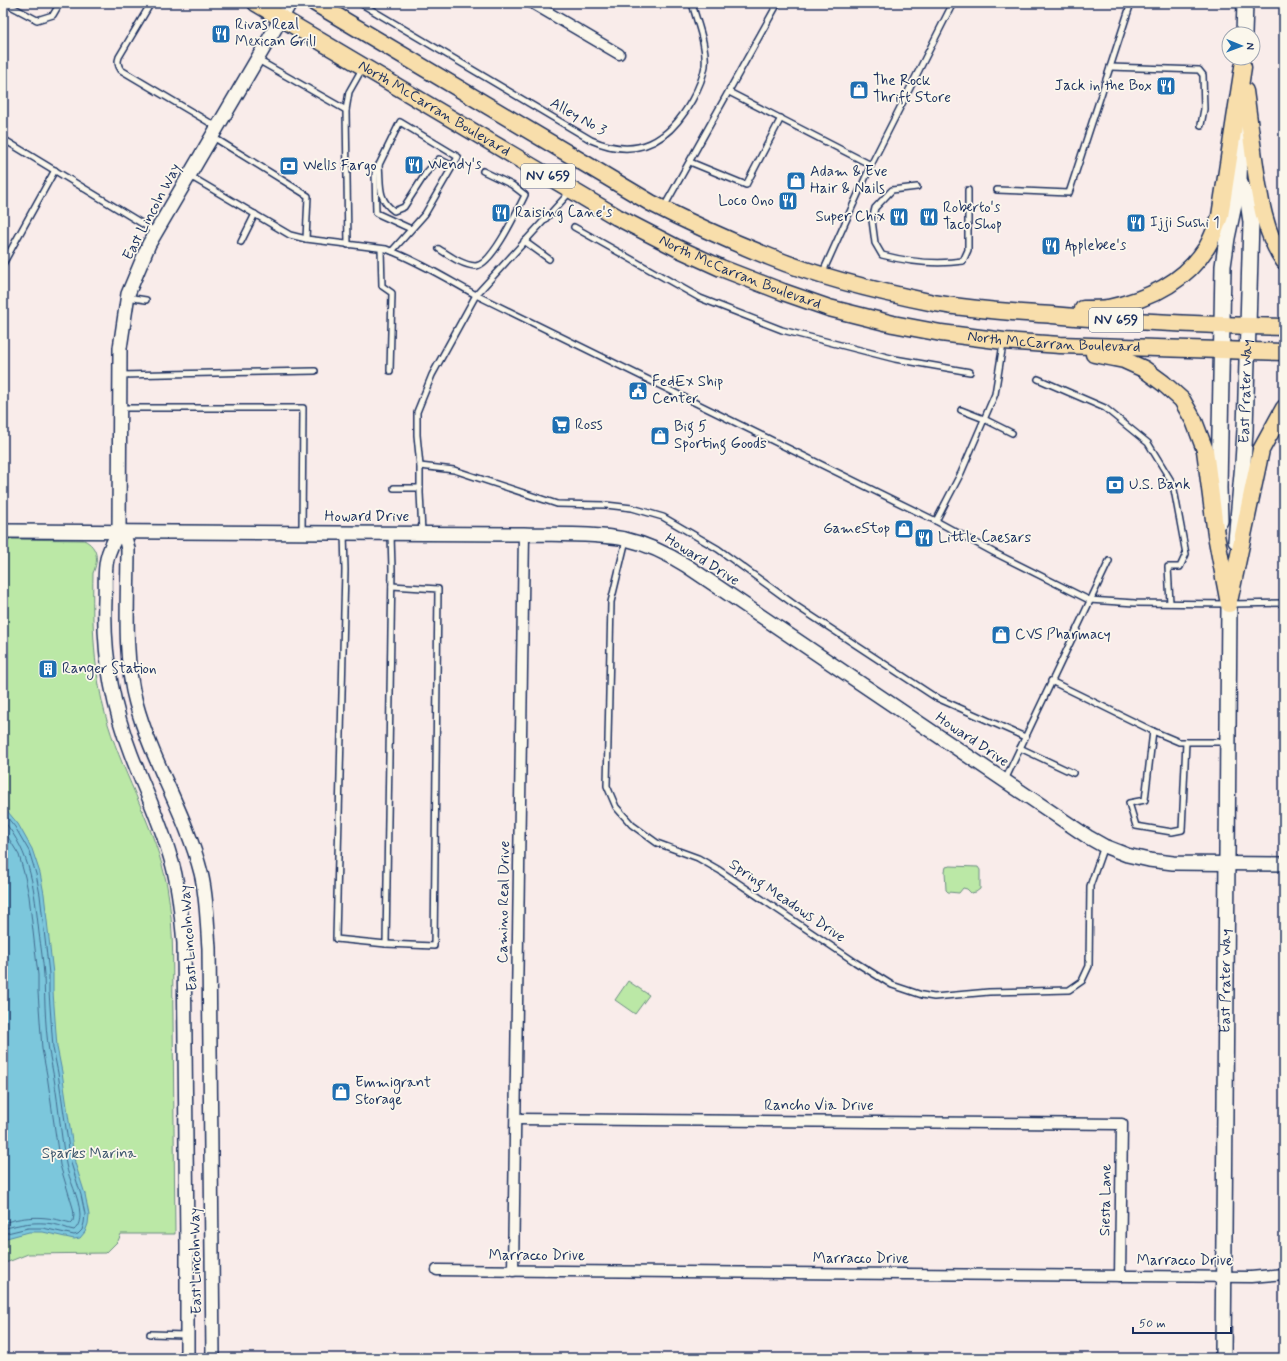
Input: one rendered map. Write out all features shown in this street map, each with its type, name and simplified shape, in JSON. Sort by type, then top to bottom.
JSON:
[{"type":"main road","name":"North McCarran Boulevard","points":[[256,3],[617,217],[677,248],[721,268],[829,308],[893,324],[1004,341],[1060,345],[1284,352]]},
{"type":"main road","name":"North McCarran Boulevard","points":[[315,3],[563,152],[663,209],[770,257],[892,294],[982,310],[1096,319],[1284,327]]},
{"type":"main road","points":[[1244,26],[1245,3]]},
{"type":"main road","points":[[1243,66],[1247,112],[1264,219],[1274,243],[1284,261]]},
{"type":"main road","points":[[982,310],[1106,308],[1146,297],[1163,289],[1179,278],[1207,247],[1213,236],[1220,216],[1243,66]]},
{"type":"main road","name":"East Prater Way","points":[[1229,604],[1220,520],[1219,488],[1223,266],[1226,238],[1239,181],[1243,66]]},
{"type":"main road","name":"East Prater Way","points":[[1222,1358],[1229,604],[1244,463],[1251,222],[1248,201],[1239,181]]},
{"type":"main road","points":[[1004,341],[1124,360],[1144,369],[1182,400],[1194,421],[1205,450],[1216,535],[1229,604]]},
{"type":"main road","points":[[1229,604],[1261,450],[1284,408]]},
{"type":"street","name":"East Lincoln Way","points":[[187,1358],[184,943],[181,907],[171,857],[152,803],[130,753],[111,684],[105,635],[107,560],[111,545],[119,532],[120,348],[127,298],[144,256],[156,232],[290,3]]},
{"type":"street","points":[[532,3],[619,54]]},
{"type":"street","name":"Howard Drive","points":[[3,531],[524,534],[601,536],[626,540],[649,546],[673,557],[1088,837],[1104,846],[1127,855],[1173,863],[1284,864]]},
{"type":"street","name":"East Lincoln Way","points":[[119,532],[126,541],[128,549],[128,636],[131,671],[136,702],[153,751],[193,848],[201,874],[207,909],[209,948],[213,1358]]},
{"type":"street","name":"Camino Real Drive","points":[[513,1271],[524,534]]},
{"type":"street","name":"Rancho Via Drive","points":[[516,1119],[1122,1124]]},
{"type":"street","name":"Siesta Lane","points":[[1120,1276],[1122,1124]]},
{"type":"street","name":"Marracco Drive","points":[[437,1270],[1262,1277],[1284,1274]]},
{"type":"lane","points":[[5,3],[37,20],[53,15],[60,3]]},
{"type":"lane","points":[[151,3],[119,57],[117,62],[118,66],[121,70],[308,196],[306,240]]},
{"type":"lane","name":"Alley No 3","points":[[360,3],[591,140],[606,146],[636,148],[650,144],[668,133],[685,112],[702,81],[705,65],[704,48],[692,3]]},
{"type":"lane","points":[[663,209],[778,3]]},
{"type":"lane","points":[[822,274],[871,165],[953,3]]},
{"type":"lane","points":[[997,190],[1069,193],[1131,3]]},
{"type":"lane","points":[[257,60],[346,110]]},
{"type":"lane","points":[[348,245],[346,110],[349,92],[363,66]]},
{"type":"lane","points":[[1110,66],[1200,70],[1203,75],[1204,109],[1201,125]]},
{"type":"lane","points":[[729,92],[871,165]]},
{"type":"lane","points":[[690,162],[746,185],[781,118]]},
{"type":"lane","points":[[392,251],[425,214],[458,157],[400,122],[375,173],[376,213],[411,229]]},
{"type":"lane","points":[[3,139],[156,232]]},
{"type":"lane","points":[[379,164],[382,198],[387,206],[394,211],[404,207],[426,173],[439,159],[453,166]]},
{"type":"lane","points":[[3,264],[55,170]]},
{"type":"lane","points":[[439,249],[465,264],[477,266],[487,260],[502,238],[525,195],[512,185],[483,171]]},
{"type":"lane","points":[[189,175],[290,235],[306,240],[392,251],[428,268],[476,296],[936,521],[993,552],[1089,600],[1229,604],[1284,603]]},
{"type":"lane","points":[[917,187],[892,190],[875,208],[872,220],[875,243],[882,255],[903,261],[950,263],[963,261],[968,250],[968,190]]},
{"type":"lane","points":[[422,534],[417,412],[432,375],[476,296],[524,241],[572,190]]},
{"type":"lane","points":[[241,242],[255,214]]},
{"type":"lane","points":[[574,228],[700,298],[782,330],[895,360],[970,372]]},
{"type":"lane","points":[[524,241],[549,259]]},
{"type":"lane","points":[[381,249],[382,286],[392,293],[390,371]]},
{"type":"lane","points":[[127,298],[146,300]]},
{"type":"lane","points":[[936,521],[961,473],[995,394],[1004,341]]},
{"type":"lane","points":[[120,375],[315,371]]},
{"type":"lane","points":[[1038,379],[1105,408],[1148,443],[1173,484],[1186,554],[1180,567],[1168,567],[1170,603]]},
{"type":"lane","points":[[119,408],[303,408],[302,533]]},
{"type":"lane","points":[[961,410],[984,419],[1012,433]]},
{"type":"lane","points":[[420,466],[454,470],[557,504],[606,505],[632,508],[663,517],[718,549],[795,605],[936,697],[1025,737]]},
{"type":"lane","points":[[394,488],[420,488]]},
{"type":"lane","points":[[344,533],[345,570],[336,939],[386,944],[434,946],[438,589],[392,586]]},
{"type":"lane","points":[[386,944],[392,586],[391,534]]},
{"type":"lane","name":"Spring Meadows Drive","points":[[626,540],[611,602],[607,786],[616,807],[632,825],[657,843],[698,858],[719,870],[849,958],[892,985],[922,995],[934,997],[990,992],[1069,990],[1082,981],[1089,966],[1090,886],[1104,846]]},
{"type":"lane","points":[[1005,781],[1089,600],[1109,561]]},
{"type":"lane","points":[[1051,681],[1153,731],[1180,742],[1228,742]]},
{"type":"lane","points":[[1153,731],[1145,800],[1129,803],[1136,826],[1172,832],[1182,830],[1186,742]]},
{"type":"lane","points":[[1020,748],[1073,773]]},
{"type":"lane","points":[[150,1334],[187,1334]]},
{"type":"green space","name":"Sparks Marina","points":[[3,539],[84,540],[92,546],[96,554],[96,563],[93,573],[93,630],[96,668],[103,705],[115,744],[156,844],[170,903],[173,953],[175,1234],[121,1234],[118,1241],[106,1253],[28,1254],[3,1264]]},
{"type":"green space","points":[[946,867],[978,867],[980,870],[980,889],[971,893],[967,889],[963,888],[959,893],[948,892],[946,890],[945,871]]},
{"type":"green space","points":[[628,981],[649,995],[635,1014],[615,1000]]},
{"type":"water","points":[[3,806],[18,824],[32,849],[40,873],[44,894],[53,974],[57,1047],[75,1163],[85,1194],[89,1215],[85,1232],[80,1238],[74,1239],[43,1232],[29,1232],[3,1239]]},
{"type":"place","name":"Rivas Real Mexican Grill","points":[[221,34]]},
{"type":"place","name":"Jack in the Box","points":[[1166,86]]},
{"type":"place","name":"The Rock Thrift Store","points":[[859,90]]},
{"type":"place","name":"Wendy's","points":[[414,165]]},
{"type":"place","name":"Wells Fargo","points":[[289,166]]},
{"type":"place","name":"Adam & Eve Hair & Nails","points":[[796,181]]},
{"type":"place","name":"Loco Ono","points":[[788,201]]},
{"type":"place","name":"Raising Cane's","points":[[501,213]]},
{"type":"place","name":"Super Chix","points":[[899,217]]},
{"type":"place","name":"Roberto's Taco Shop","points":[[929,217]]},
{"type":"place","name":"Ijji Sushi 1","points":[[1136,223]]},
{"type":"place","name":"Applebee's","points":[[1051,246]]},
{"type":"place","name":"FedEx Ship Center","points":[[638,391]]},
{"type":"place","name":"Ross","points":[[561,425]]},
{"type":"place","name":"Big 5 Sporting Goods","points":[[660,436]]},
{"type":"place","name":"U.S. Bank","points":[[1115,485]]},
{"type":"place","name":"GameStop","points":[[904,529]]},
{"type":"place","name":"Little Caesars","points":[[924,538]]},
{"type":"place","name":"CVS Pharmacy","points":[[1001,635]]},
{"type":"place","name":"Ranger Station","points":[[48,669]]},
{"type":"place","name":"Emmigrant Storage","points":[[341,1092]]}]
